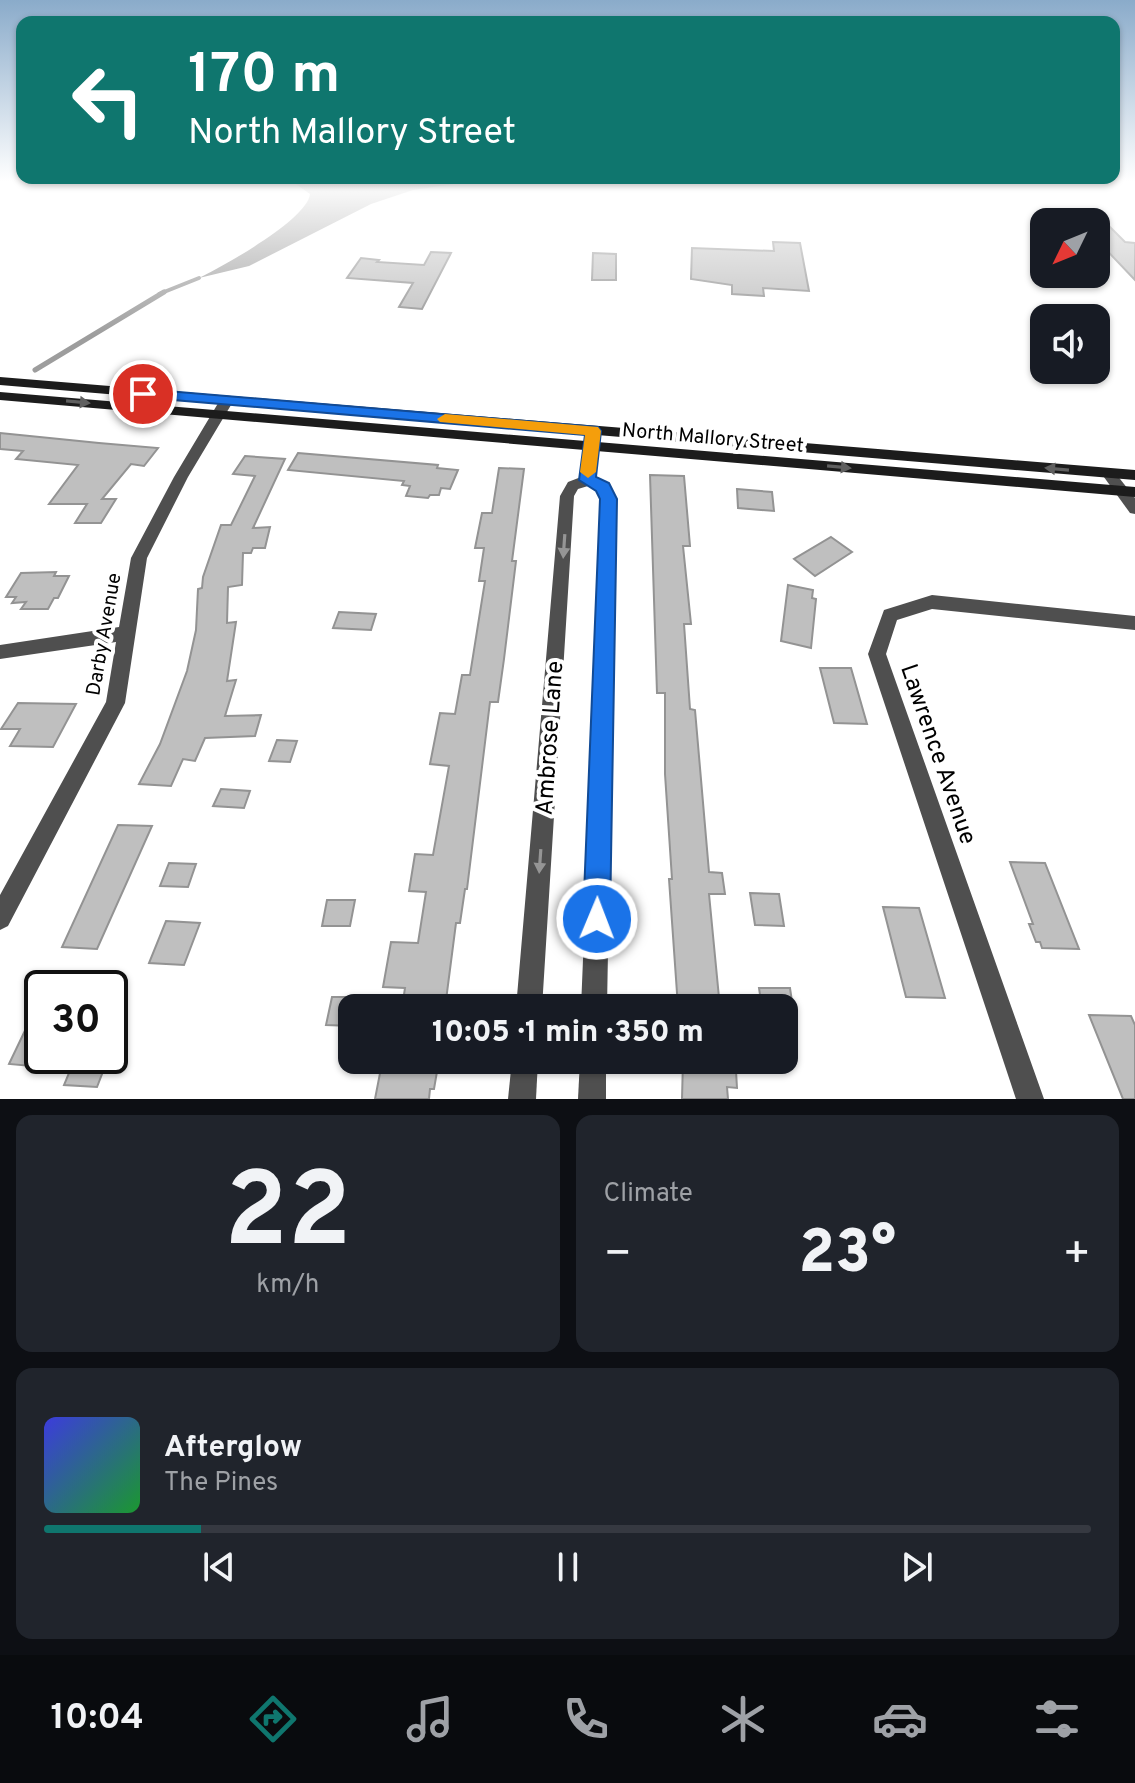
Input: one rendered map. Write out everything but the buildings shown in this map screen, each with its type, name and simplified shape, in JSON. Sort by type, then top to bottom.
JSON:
[{"type":"main road","name":"North Mallory Street","points":[[0,381],[591,447],[1128,491]]},
{"type":"main road","name":"North Mallory Street","points":[[0,396],[593,431],[1135,475]]},
{"type":"street","name":"Darby Avenue","points":[[0,918],[115,703],[139,558],[222,408]]},
{"type":"street","points":[[593,431],[588,480],[603,487],[609,499],[594,994]]},
{"type":"street","points":[[1108,473],[1128,491],[1135,509]]},
{"type":"street","name":"Ambrose Lane","points":[[530,994],[567,496],[573,486],[588,480]]},
{"type":"street","name":"Lawrence Avenue","points":[[1030,1099],[877,654],[890,615],[932,602],[1135,623]]},
{"type":"street","points":[[0,652],[127,633]]},
{"type":"street","points":[[522,1099],[524,1074]]},
{"type":"street","points":[[592,1099],[593,1074]]},
{"type":"shaded area","points":[[274,233],[313,233],[249,266],[199,278],[226,264]]},
{"type":"waterway","points":[[164,292],[199,278]]},
{"type":"waterway","points":[[35,370],[164,292]]},
{"type":"waterway","points":[[159,294],[164,292]]},
{"type":"slow traffic","points":[[445,419],[593,431],[588,472]]},
{"type":"route","points":[[143,394],[593,431],[588,480],[603,487],[609,499],[597,919]]}]
